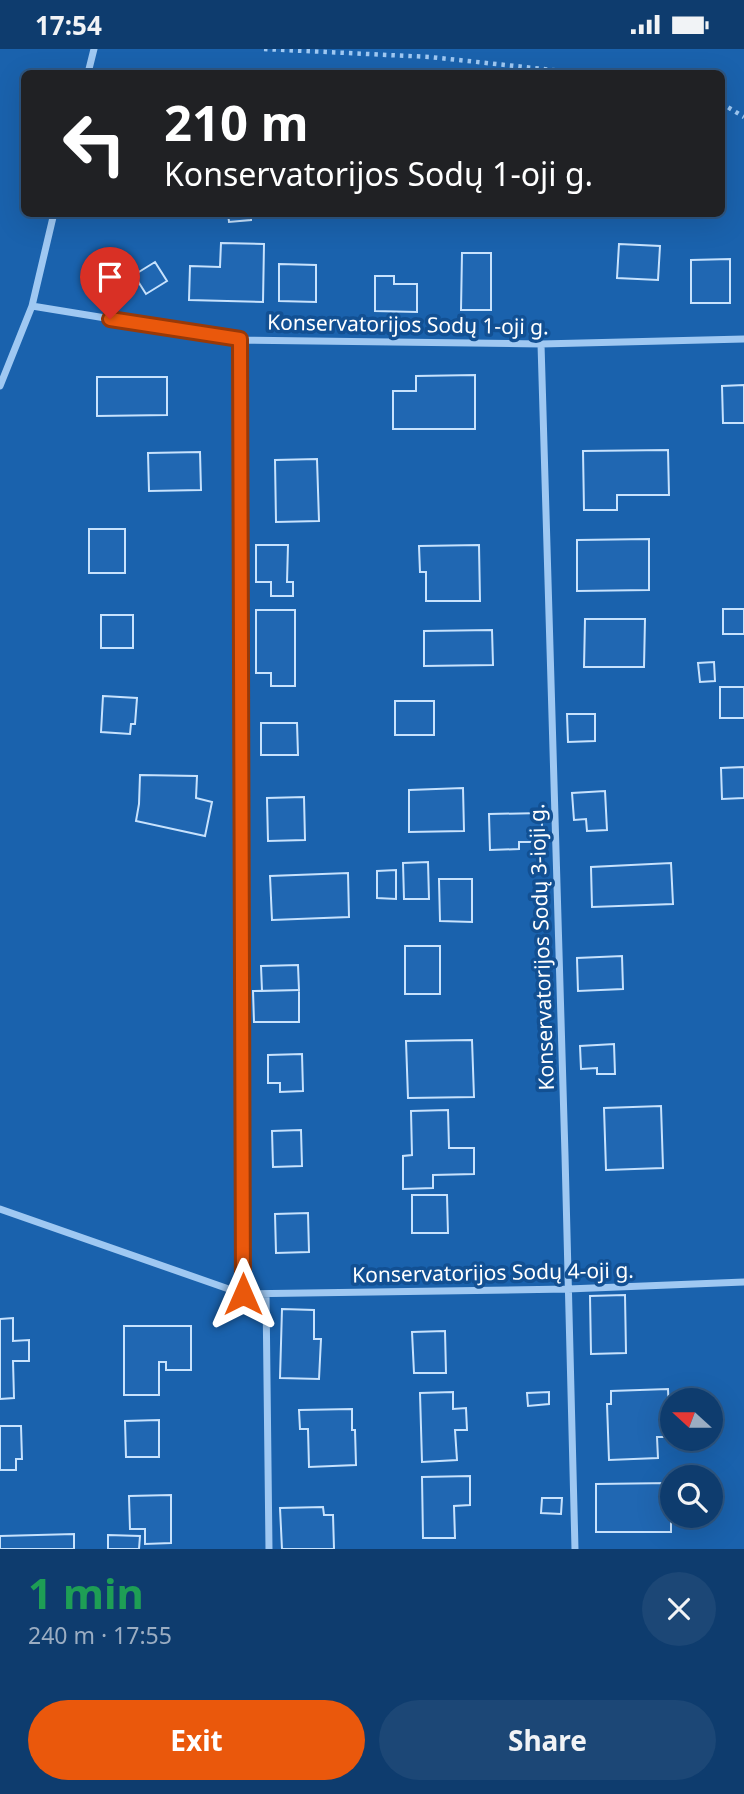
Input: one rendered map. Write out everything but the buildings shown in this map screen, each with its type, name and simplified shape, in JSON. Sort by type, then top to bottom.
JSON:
[{"type":"street","points":[[89,70],[94,49]]},
{"type":"street","points":[[0,386],[32,306],[53,217]]},
{"type":"street","name":"Konservatorijos Sodų 1-oji g.","points":[[32,306],[240,339],[541,344],[744,339]]},
{"type":"street","points":[[240,339],[243,1294]]},
{"type":"street","name":"Konservatorijos Sodų 3-ioji g.","points":[[541,344],[575,1549]]},
{"type":"street","name":"Konservatorijos Sodų 4-oji g.","points":[[0,1209],[243,1294],[568,1289],[744,1282]]},
{"type":"street","points":[[266,1294],[269,1549]]},
{"type":"path","points":[[264,49],[430,57],[553,70]]},
{"type":"path","points":[[725,105],[744,117]]},
{"type":"shaded area","points":[[0,49],[744,49],[744,1549],[0,1549]]},
{"type":"route","points":[[110,319],[240,339],[243,1294]]}]
